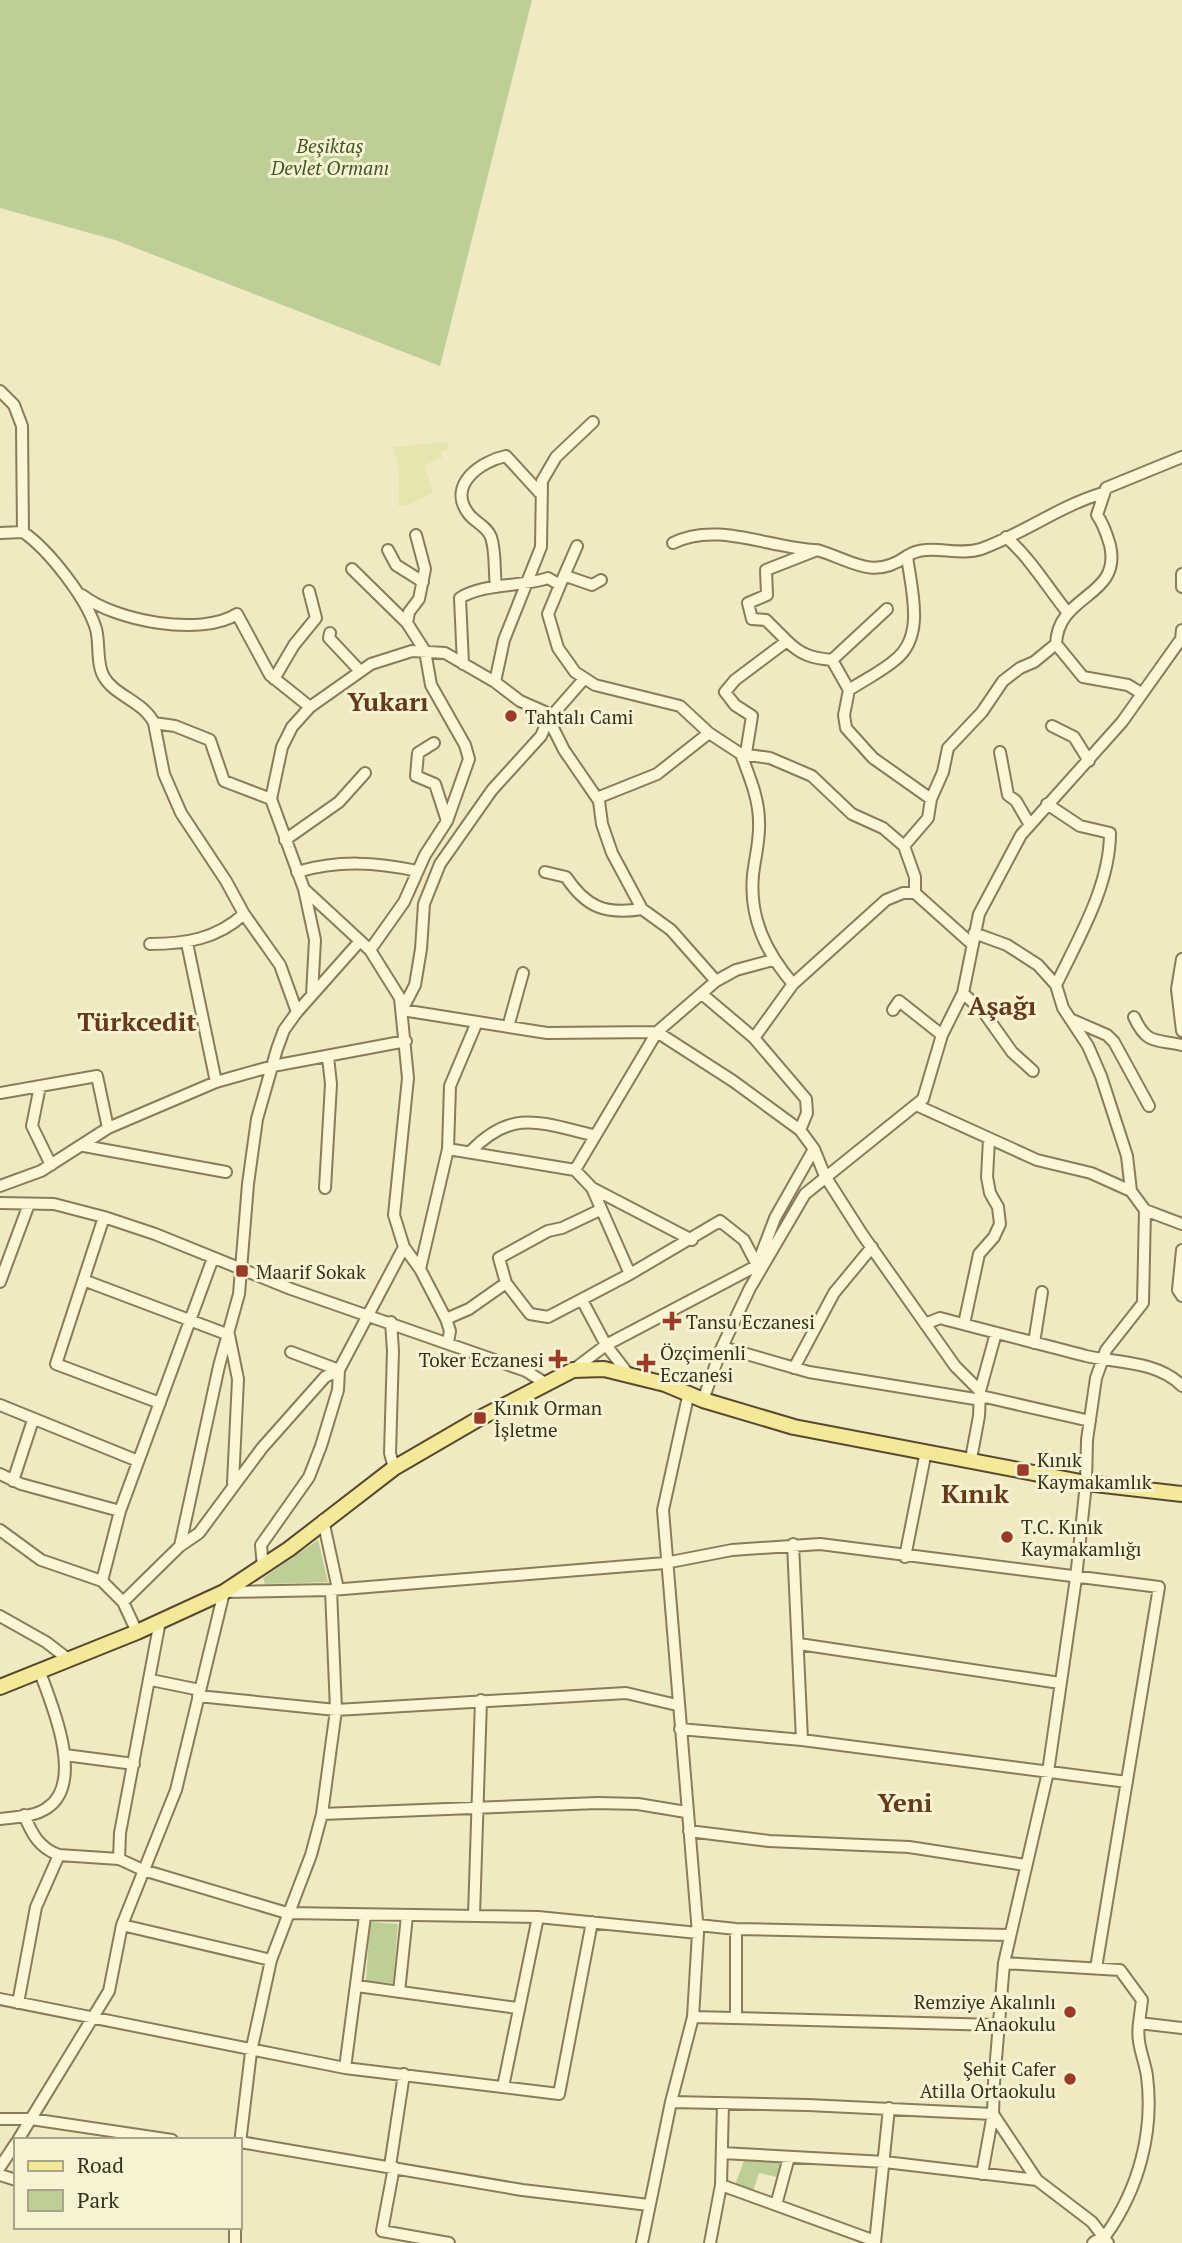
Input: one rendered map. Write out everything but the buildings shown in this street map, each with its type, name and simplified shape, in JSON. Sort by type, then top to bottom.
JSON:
[{"type":"main road","points":[[2,1684],[137,1632],[224,1592],[262,1567],[394,1468],[573,1370],[604,1369],[629,1375],[794,1427],[1086,1483],[1182,1494]]},
{"type":"street","points":[[0,391],[14,405],[22,426],[23,532]]},
{"type":"street","points":[[495,682],[504,640],[529,585],[541,547],[541,481],[556,457],[593,422]]},
{"type":"street","points":[[496,587],[490,534],[465,509],[461,493],[465,481],[482,466],[506,456],[539,492]]},
{"type":"street","points":[[1141,693],[1128,685],[1083,677],[1056,643],[1056,631],[1068,613],[1107,578],[1113,567],[1109,542],[1097,515],[1106,488],[1182,457]]},
{"type":"street","points":[[673,543],[687,536],[764,540],[817,550],[871,570],[896,564],[915,551],[980,549],[1074,503],[1103,493]]},
{"type":"street","points":[[0,533],[23,532],[44,547],[67,581],[80,594],[107,612],[151,622],[207,622],[237,614],[274,679],[310,706]]},
{"type":"street","points":[[407,623],[409,612],[419,599],[425,563],[416,536]]},
{"type":"street","points":[[1006,537],[1026,556],[1045,586],[1068,613]]},
{"type":"street","points":[[577,546],[548,609],[558,648],[584,679],[619,692],[680,706],[709,733],[743,754],[770,758],[812,776],[852,814],[883,828],[904,846],[915,877],[915,893]]},
{"type":"street","points":[[388,550],[396,565],[422,582]]},
{"type":"street","points":[[817,550],[766,570],[767,595],[748,603],[752,619],[766,620],[799,652],[814,659],[832,660],[887,609]]},
{"type":"street","points":[[849,690],[897,659],[911,637],[915,620],[907,556]]},
{"type":"street","points":[[352,569],[407,623],[425,651],[431,685],[465,745],[469,759],[447,821],[425,855],[404,902],[370,950]]},
{"type":"street","points":[[1182,574],[1182,587]]},
{"type":"street","points":[[463,664],[460,598],[496,587],[529,585],[548,578],[593,585],[601,580]]},
{"type":"street","points":[[274,679],[294,645],[316,618],[309,591]]},
{"type":"street","points":[[80,594],[96,630],[104,678],[132,698],[154,723],[164,774],[181,813],[226,881],[244,914],[280,965],[297,1012]]},
{"type":"street","points":[[703,1400],[722,1347],[762,1263],[805,1194],[923,1099],[943,1035],[963,993],[979,914],[1030,825],[1122,722],[1181,639],[1182,629]]},
{"type":"street","points":[[331,633],[329,638],[360,671]]},
{"type":"street","points":[[788,640],[735,680],[725,692],[735,705],[752,716],[743,754],[760,820],[753,876],[755,916],[773,960],[793,984]]},
{"type":"street","points":[[904,846],[928,818],[930,799],[943,772],[948,748],[982,712],[1003,681],[1020,668],[1034,662],[1056,643]]},
{"type":"street","points":[[312,995],[315,940],[304,889],[271,799],[282,747],[292,727],[310,706],[360,671],[384,659],[412,651],[445,653],[495,682],[520,701],[545,712],[597,798],[612,853],[642,909],[671,930],[716,981]]},
{"type":"street","points":[[832,660],[849,690],[844,715],[846,728],[873,758],[930,799]]},
{"type":"street","points":[[402,1010],[415,985],[424,904],[440,864],[492,790],[541,736],[548,720],[584,679]]},
{"type":"street","points":[[154,723],[175,726],[210,740],[224,781],[271,799]]},
{"type":"street","points":[[1052,726],[1074,737],[1089,761]]},
{"type":"street","points":[[597,798],[657,774],[709,733]]},
{"type":"street","points":[[433,743],[418,753],[416,776],[435,784],[447,821]]},
{"type":"street","points":[[1000,752],[1008,795],[1016,801],[1030,825]]},
{"type":"street","points":[[285,840],[339,802],[365,773]]},
{"type":"street","points":[[1047,804],[1080,826],[1110,833],[1110,849],[1100,884],[1083,931],[1056,985]]},
{"type":"street","points":[[425,855],[440,864]]},
{"type":"street","points":[[297,872],[346,863],[382,864],[417,871]]},
{"type":"street","points":[[545,872],[566,877],[571,890],[605,910],[642,909]]},
{"type":"street","points":[[304,889],[370,950],[396,988],[402,1010],[408,1078],[394,1214],[404,1247],[446,1319],[450,1331],[448,1342]]},
{"type":"street","points":[[754,1038],[793,984],[886,900],[903,893],[915,893],[973,945]]},
{"type":"street","points":[[150,944],[187,943],[229,928],[244,914]]},
{"type":"street","points":[[974,933],[1018,952],[1038,965],[1056,985],[1059,1000],[1088,1046],[1101,1076],[1126,1156],[1130,1191]]},
{"type":"street","points":[[180,1546],[242,1271],[248,1184],[257,1119],[284,1030],[360,941]]},
{"type":"street","points":[[187,943],[216,1082]]},
{"type":"street","points":[[1182,959],[1177,989],[1182,1031]]},
{"type":"street","points":[[575,1170],[593,1135],[657,1032],[716,981],[736,970],[773,960]]},
{"type":"street","points":[[508,1027],[523,973]]},
{"type":"street","points":[[963,993],[985,1014],[1012,1052],[1033,1071]]},
{"type":"street","points":[[702,994],[754,1038],[806,1099],[807,1113],[800,1130]]},
{"type":"street","points":[[893,1010],[899,1001],[943,1035]]},
{"type":"street","points":[[402,1010],[574,1035],[657,1032],[733,1081],[800,1130],[814,1149],[825,1176],[872,1247],[955,1366],[981,1396]]},
{"type":"street","points":[[1134,1017],[1142,1034],[1153,1041],[1182,1045]]},
{"type":"street","points":[[1069,1019],[1111,1038],[1149,1105]]},
{"type":"street","points":[[419,1269],[448,1149],[450,1086],[477,1022]]},
{"type":"street","points":[[0,1186],[51,1165],[108,1128],[216,1082],[273,1066],[406,1041]]},
{"type":"street","points":[[325,1188],[331,1084],[328,1057]]},
{"type":"street","points":[[0,1093],[97,1076],[108,1128]]},
{"type":"street","points":[[40,1086],[32,1126],[51,1165]]},
{"type":"street","points":[[916,1105],[1037,1160],[1091,1173],[1130,1191],[1145,1210],[1182,1224]]},
{"type":"street","points":[[471,1151],[496,1129],[520,1121],[593,1135]]},
{"type":"street","points":[[964,1324],[979,1254],[994,1237],[1000,1224],[998,1207],[990,1193],[987,1177],[989,1139]]},
{"type":"street","points":[[83,1146],[226,1172]]},
{"type":"street","points":[[448,1149],[575,1170],[592,1188],[692,1240]]},
{"type":"street","points":[[573,1370],[606,1345],[762,1263],[775,1217],[814,1149]]},
{"type":"street","points":[[592,1188],[629,1274]]},
{"type":"street","points":[[0,1203],[54,1204],[104,1217],[242,1271],[526,1371],[545,1383]]},
{"type":"street","points":[[0,1282],[29,1204]]},
{"type":"street","points":[[600,1210],[548,1231],[499,1258],[506,1283],[530,1314],[548,1317],[692,1240],[720,1221],[744,1240],[762,1263]]},
{"type":"street","points":[[982,2174],[993,2114],[1004,1963],[1048,1772],[1076,1578],[1096,1378],[1107,1350],[1143,1303],[1145,1210]]},
{"type":"street","points":[[104,1217],[86,1281],[56,1364],[160,1403]]},
{"type":"street","points":[[262,1567],[261,1545],[309,1477],[338,1390],[339,1370],[404,1247]]},
{"type":"street","points":[[794,1368],[834,1293],[872,1247]]},
{"type":"street","points":[[1182,1250],[1178,1290],[1182,1296]]},
{"type":"street","points":[[102,1581],[120,1511],[213,1258]]},
{"type":"street","points":[[86,1281],[229,1335]]},
{"type":"street","points":[[446,1319],[469,1309],[506,1283]]},
{"type":"street","points":[[1034,1343],[1042,1292]]},
{"type":"street","points":[[582,1300],[606,1345],[629,1375]]},
{"type":"street","points":[[925,1324],[940,1318],[1103,1360],[1153,1369],[1173,1378],[1182,1386]]},
{"type":"street","points":[[391,1322],[393,1352],[390,1453],[394,1468]]},
{"type":"street","points":[[971,1459],[981,1396],[996,1333]]},
{"type":"street","points":[[229,1335],[238,1379],[233,1483]]},
{"type":"street","points":[[722,1347],[794,1368],[981,1396],[1090,1421]]},
{"type":"street","points":[[291,1352],[339,1370]]},
{"type":"street","points":[[123,1601],[180,1546],[199,1533],[233,1483],[325,1377],[339,1370]]},
{"type":"street","points":[[642,2243],[671,2102],[693,2017],[698,1929],[677,1705],[663,1510],[689,1392]]},
{"type":"street","points":[[0,1405],[138,1461]]},
{"type":"street","points":[[13,1480],[33,1420]]},
{"type":"street","points":[[905,1557],[926,1451]]},
{"type":"street","points":[[0,1474],[120,1511]]},
{"type":"street","points":[[241,2138],[251,2052],[271,1960],[311,1855],[322,1814],[336,1710],[334,1589],[323,1520]]},
{"type":"street","points":[[0,1531],[41,1560],[102,1581],[123,1601],[137,1632]]},
{"type":"street","points":[[793,1544],[802,1740]]},
{"type":"street","points":[[19,2138],[109,1991],[122,1926],[176,1790],[224,1592],[334,1589],[666,1563],[732,1550],[793,1544],[820,1544],[905,1557],[1159,1587],[1097,1968]]},
{"type":"street","points":[[0,1616],[46,1642],[68,1659]]},
{"type":"street","points":[[119,1859],[120,1833],[160,1621]]},
{"type":"street","points":[[799,1644],[1060,1682]]},
{"type":"street","points":[[0,1819],[38,1813],[51,1806],[58,1796],[65,1755],[39,1670]]},
{"type":"street","points":[[151,1680],[199,1693],[336,1710],[626,1693],[677,1705]]},
{"type":"street","points":[[474,1915],[481,1700]]},
{"type":"street","points":[[680,1729],[802,1740],[1127,1782]]},
{"type":"street","points":[[65,1755],[134,1764]]},
{"type":"street","points":[[322,1814],[598,1803],[638,1804],[686,1812]]},
{"type":"street","points":[[24,1815],[36,1840],[46,1850],[59,1855],[119,1859],[143,1870],[287,1913],[365,1916],[474,1915],[698,1929],[1009,1935]]},
{"type":"street","points":[[689,1831],[769,1841],[909,1847],[1025,1865]]},
{"type":"street","points":[[18,2003],[36,1907],[59,1855]]},
{"type":"street","points":[[345,2068],[365,1916]]},
{"type":"street","points":[[399,1992],[407,1916]]},
{"type":"street","points":[[503,2087],[517,2008],[538,1917]]},
{"type":"street","points":[[0,1999],[251,2052],[345,2068],[559,2094],[592,1922]]},
{"type":"street","points":[[122,1926],[271,1960]]},
{"type":"street","points":[[736,1929],[736,2017]]},
{"type":"street","points":[[1004,1963],[1120,1970],[1142,2000],[1137,2041],[1147,2075],[1149,2134],[1143,2159],[1102,2241]]},
{"type":"street","points":[[357,1986],[517,2008]]},
{"type":"street","points":[[693,2017],[998,2025]]},
{"type":"street","points":[[1139,2023],[1182,2028]]},
{"type":"street","points":[[404,2074],[382,2231],[449,2243]]},
{"type":"street","points":[[671,2102],[889,2108],[993,2114]]},
{"type":"street","points":[[710,2243],[721,2185],[723,2102]]},
{"type":"street","points":[[721,2185],[875,2242],[889,2108]]},
{"type":"street","points":[[993,2114],[1037,2180],[1092,2222],[1102,2241]]},
{"type":"street","points":[[0,2119],[32,2119],[159,2138]]},
{"type":"street","points":[[242,2143],[392,2166],[522,2190],[649,2206]]},
{"type":"street","points":[[0,2167],[14,2146]]},
{"type":"street","points":[[722,2153],[885,2162],[1037,2180]]},
{"type":"street","points":[[776,2205],[789,2157]]},
{"type":"green space","name":"Beşiktaş Devlet Ormanı","points":[[0,0],[532,0],[440,366],[115,240],[0,208]]},
{"type":"green space","points":[[447,442],[448,449],[441,452],[442,458],[424,465],[433,493],[398,506],[399,471],[394,447]]},
{"type":"green space","points":[[318,1540],[328,1582],[265,1584],[263,1578]]},
{"type":"green space","points":[[370,1922],[398,1924],[393,1983],[366,1981]]},
{"type":"green space","points":[[745,2158],[785,2162],[782,2178],[759,2173],[753,2191],[735,2185]]},
{"type":"place","name":"Tahtalı Cami","points":[[511,716]]},
{"type":"place","name":"Maarif Sokak","points":[[242,1271]]},
{"type":"place","name":"Tansu Eczanesi","points":[[672,1321]]},
{"type":"place","name":"Toker Eczanesi","points":[[558,1359]]},
{"type":"place","name":"Özçimenli Eczanesi","points":[[646,1363]]},
{"type":"place","name":"Kınık Orman İşletme","points":[[480,1418]]},
{"type":"place","name":"Kınık Kaymakamlık","points":[[1023,1470]]},
{"type":"place","name":"T.C. Kınık Kaymakamlığı","points":[[1007,1537]]},
{"type":"place","name":"Remziye Akalınlı Anaokulu","points":[[1070,2012]]},
{"type":"place","name":"Şehit Cafer Atilla Ortaokulu","points":[[1070,2079]]},
{"type":"district","name":"Yukarı","points":[[388,701]]},
{"type":"district","name":"Aşağı","points":[[1002,1005]]},
{"type":"district","name":"Türkcedit","points":[[137,1021]]},
{"type":"district","name":"Kınık","points":[[975,1493]]},
{"type":"district","name":"Yeni","points":[[905,1802]]}]
